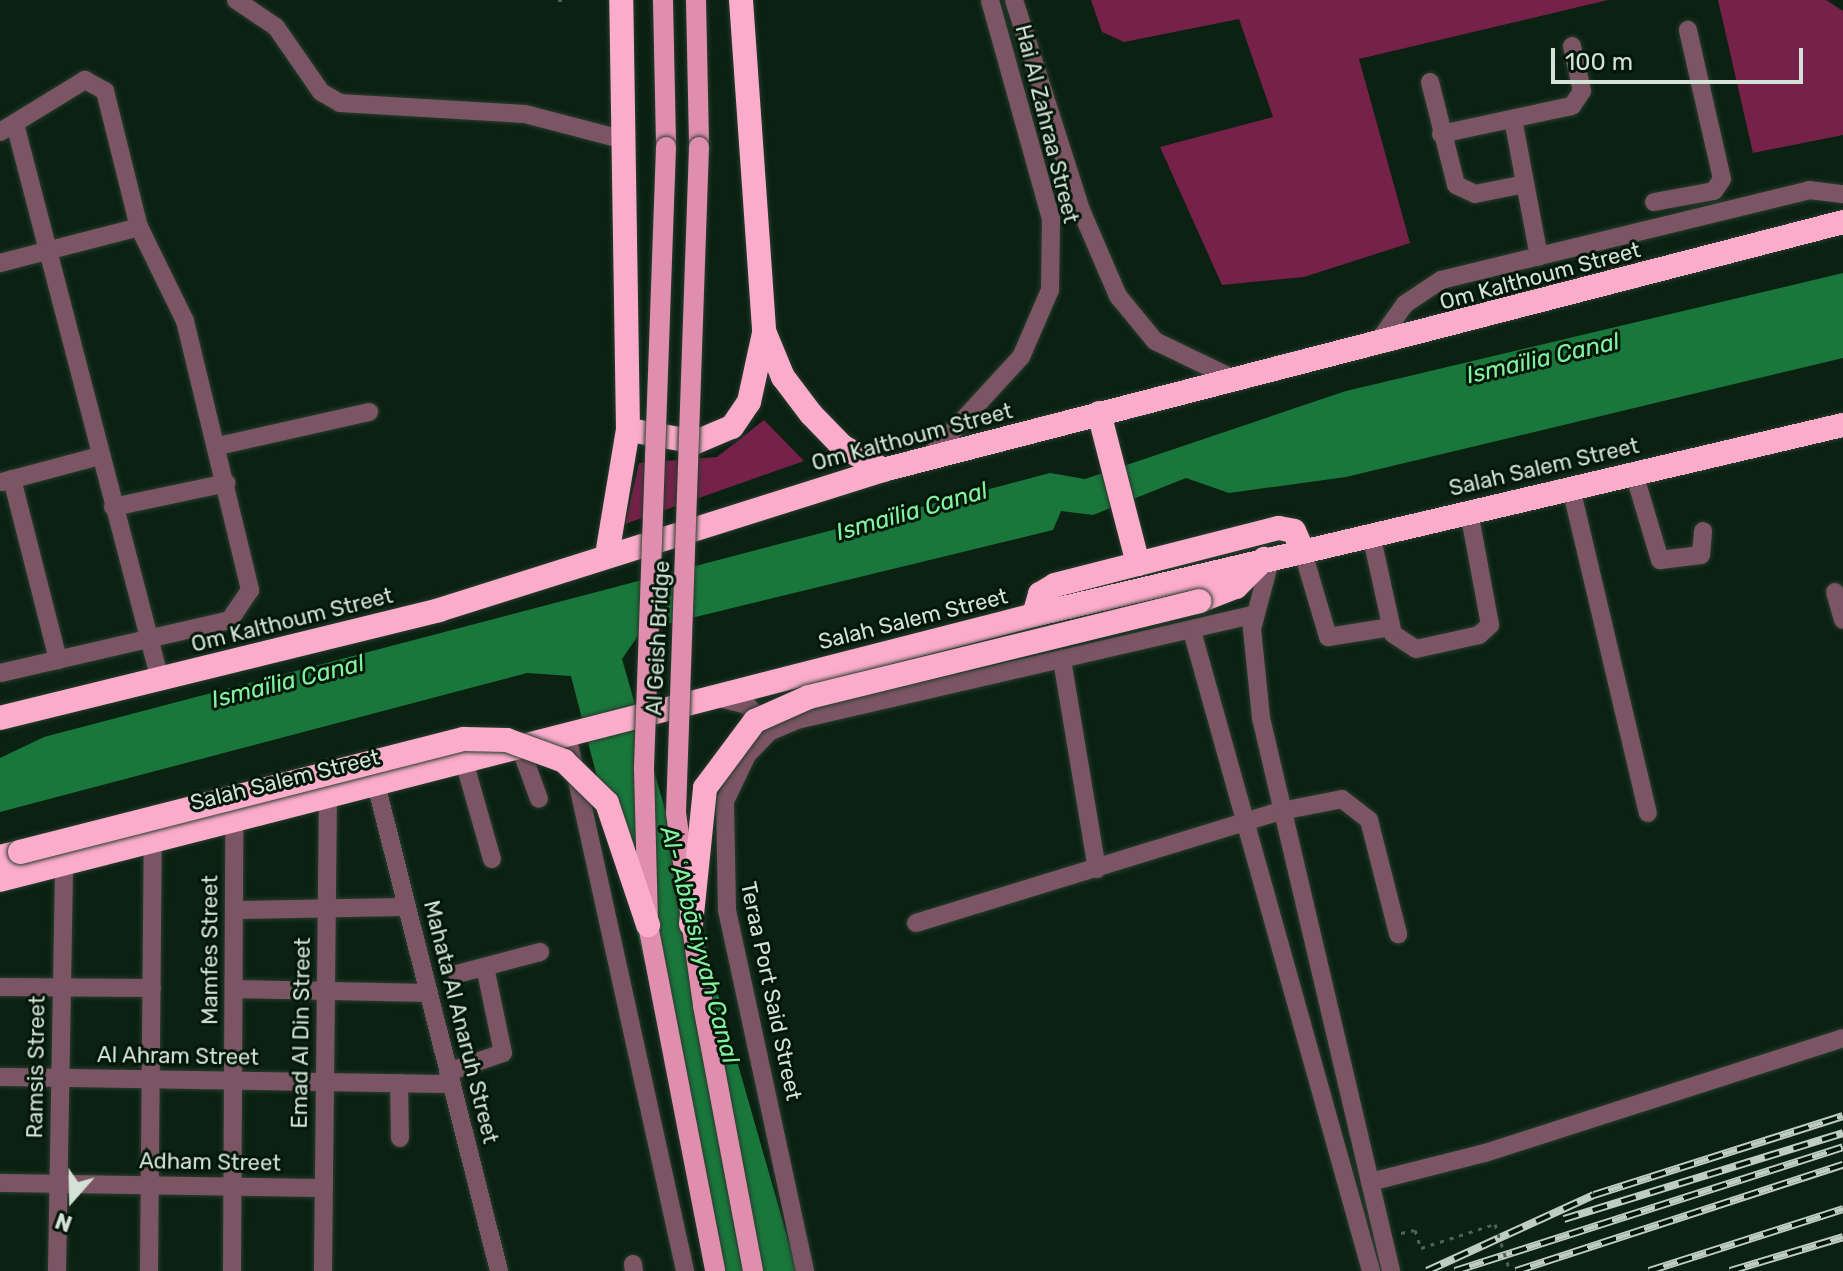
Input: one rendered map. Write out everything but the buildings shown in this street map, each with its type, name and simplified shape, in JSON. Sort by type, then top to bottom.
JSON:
[{"type":"highway","points":[[607,555],[628,429],[621,0]]},
{"type":"highway","points":[[628,429],[696,442],[732,427],[749,402],[764,331],[741,0]]},
{"type":"highway","name":"Om Kalthoum Street","points":[[0,718],[439,610],[883,470],[1099,413],[1375,346],[1843,222]]},
{"type":"highway","points":[[764,331],[783,377],[811,414],[842,446],[883,470]]},
{"type":"highway","points":[[1099,413],[1136,553]]},
{"type":"highway","name":"Salah Salem Street","points":[[0,880],[1034,615],[1302,549],[1843,425]]},
{"type":"highway","points":[[1034,615],[1049,587],[1136,553],[1284,527],[1302,549]]},
{"type":"highway","points":[[691,924],[705,788],[755,721],[809,697],[1199,601],[1236,587],[1268,558]]},
{"type":"highway","points":[[10,854],[464,739],[507,740],[564,761],[607,803],[648,925]]},
{"type":"main road","name":"Al Geish Bridge","points":[[663,0],[666,147],[644,769],[648,925],[715,1271]]},
{"type":"main road","name":"Al Geish Bridge","points":[[696,0],[699,147],[676,764],[691,924],[753,1271]]},
{"type":"street","points":[[236,0],[276,27],[321,92],[340,103],[525,114],[621,139]]},
{"type":"street","name":"Hai Al Zahraa Street","points":[[928,458],[1034,337],[1050,290],[1051,219],[990,0]]},
{"type":"street","name":"Hai Al Zahraa Street","points":[[1014,0],[1081,210],[1135,320],[1179,358],[1234,379]]},
{"type":"street","points":[[1688,30],[1722,212]]},
{"type":"street","points":[[1441,134],[1513,119],[1579,98],[1572,46]]},
{"type":"street","points":[[0,673],[148,640],[230,620],[245,607],[250,590],[227,483],[185,321],[139,227],[105,91],[96,81],[85,80],[8,128],[45,252],[148,640],[160,680]]},
{"type":"street","points":[[1430,82],[1441,134],[1461,190],[1525,184]]},
{"type":"street","points":[[1513,119],[1539,257]]},
{"type":"street","points":[[1654,202],[1718,188]]},
{"type":"street","points":[[1375,346],[1421,291],[1539,257],[1809,190],[1843,194]]},
{"type":"street","points":[[1051,219],[1081,210]]},
{"type":"street","points":[[0,263],[139,227]]},
{"type":"street","points":[[218,446],[369,412]]},
{"type":"street","points":[[58,660],[6,481],[100,456]]},
{"type":"street","points":[[1634,473],[1660,560],[1701,555],[1703,531]]},
{"type":"street","points":[[113,507],[227,483]]},
{"type":"street","points":[[1571,488],[1648,813]]},
{"type":"street","points":[[1371,534],[1391,627],[1402,645],[1416,649],[1479,635],[1490,625],[1469,512]]},
{"type":"street","points":[[1302,549],[1328,637],[1391,627]]},
{"type":"street","points":[[1268,558],[1253,615],[1255,683],[1281,811],[1391,1271]]},
{"type":"street","points":[[1835,592],[1843,620]]},
{"type":"street","points":[[711,698],[747,705],[769,732],[1253,615]]},
{"type":"street","points":[[1192,631],[1250,821],[1371,1271]]},
{"type":"street","points":[[1062,660],[1097,869]]},
{"type":"street","name":"Teraa Port Said Street","points":[[769,732],[733,779],[721,858],[805,1271]]},
{"type":"street","points":[[567,735],[685,1271]]},
{"type":"street","points":[[520,747],[539,799]]},
{"type":"street","points":[[464,761],[492,859]]},
{"type":"street","name":"Mahata Al Anaruh Street","points":[[376,784],[499,1271]]},
{"type":"street","name":"Emad Al Din Street","points":[[323,1271],[328,796]]},
{"type":"street","points":[[916,923],[1281,811],[1342,799],[1363,809],[1398,934]]},
{"type":"street","name":"Mamfes Street","points":[[232,1271],[234,820]]},
{"type":"street","points":[[149,1271],[153,841]]},
{"type":"street","name":"Ramsis Street","points":[[57,1271],[64,864]]},
{"type":"street","points":[[235,910],[407,907]]},
{"type":"street","points":[[457,974],[540,952]]},
{"type":"street","points":[[450,1078],[503,1053],[485,967]]},
{"type":"street","points":[[0,987],[152,988]]},
{"type":"street","points":[[234,989],[429,993]]},
{"type":"street","points":[[1370,1182],[1485,1153],[1843,1038]]},
{"type":"street","name":"Al Ahram Street","points":[[0,1077],[399,1083],[450,1078]]},
{"type":"street","points":[[399,1083],[400,1138]]},
{"type":"street","points":[[1328,1107],[1349,1102]]},
{"type":"street","name":"Adham Street","points":[[0,1183],[324,1188]]},
{"type":"path","points":[[558,0],[567,0]]},
{"type":"path","points":[[1383,1238],[1415,1230],[1421,1248],[1495,1224],[1510,1271]]},
{"type":"shaded area","points":[[1091,0],[1608,0],[1359,59],[1410,243],[1304,277],[1222,285],[1160,147],[1273,117],[1239,19],[1124,42],[1102,32]]},
{"type":"shaded area","points":[[1718,0],[1826,0],[1843,11],[1843,135],[1753,153]]},
{"type":"shaded area","points":[[764,420],[804,461],[625,524],[639,463],[717,457]]},
{"type":"water","points":[[1843,273],[1843,358],[1346,477],[1229,493],[1186,478],[1093,515],[1061,511],[1053,530],[642,630],[622,659],[797,1271],[724,1271],[571,676],[527,673],[0,812],[0,758],[44,737],[1050,473],[1085,479],[1346,391]]},
{"type":"railway","points":[[1427,1271],[1594,1195],[1843,1116]]},
{"type":"railway","points":[[1564,1219],[1843,1133]]},
{"type":"railway","points":[[1455,1271],[1843,1147]]},
{"type":"railway","points":[[1516,1271],[1843,1165]]},
{"type":"railway","points":[[1649,1271],[1843,1209]]},
{"type":"railway","points":[[1730,1271],[1843,1237]]},
{"type":"water label","name":"Ismaïlia Canal","points":[[1543,359]]},
{"type":"water label","name":"Ismaïlia Canal","points":[[912,512]]},
{"type":"water label","name":"Ismaïlia Canal","points":[[288,682]]},
{"type":"water label","name":"Al-ʿAbbāsiyyah Canal","points":[[699,945]]}]
